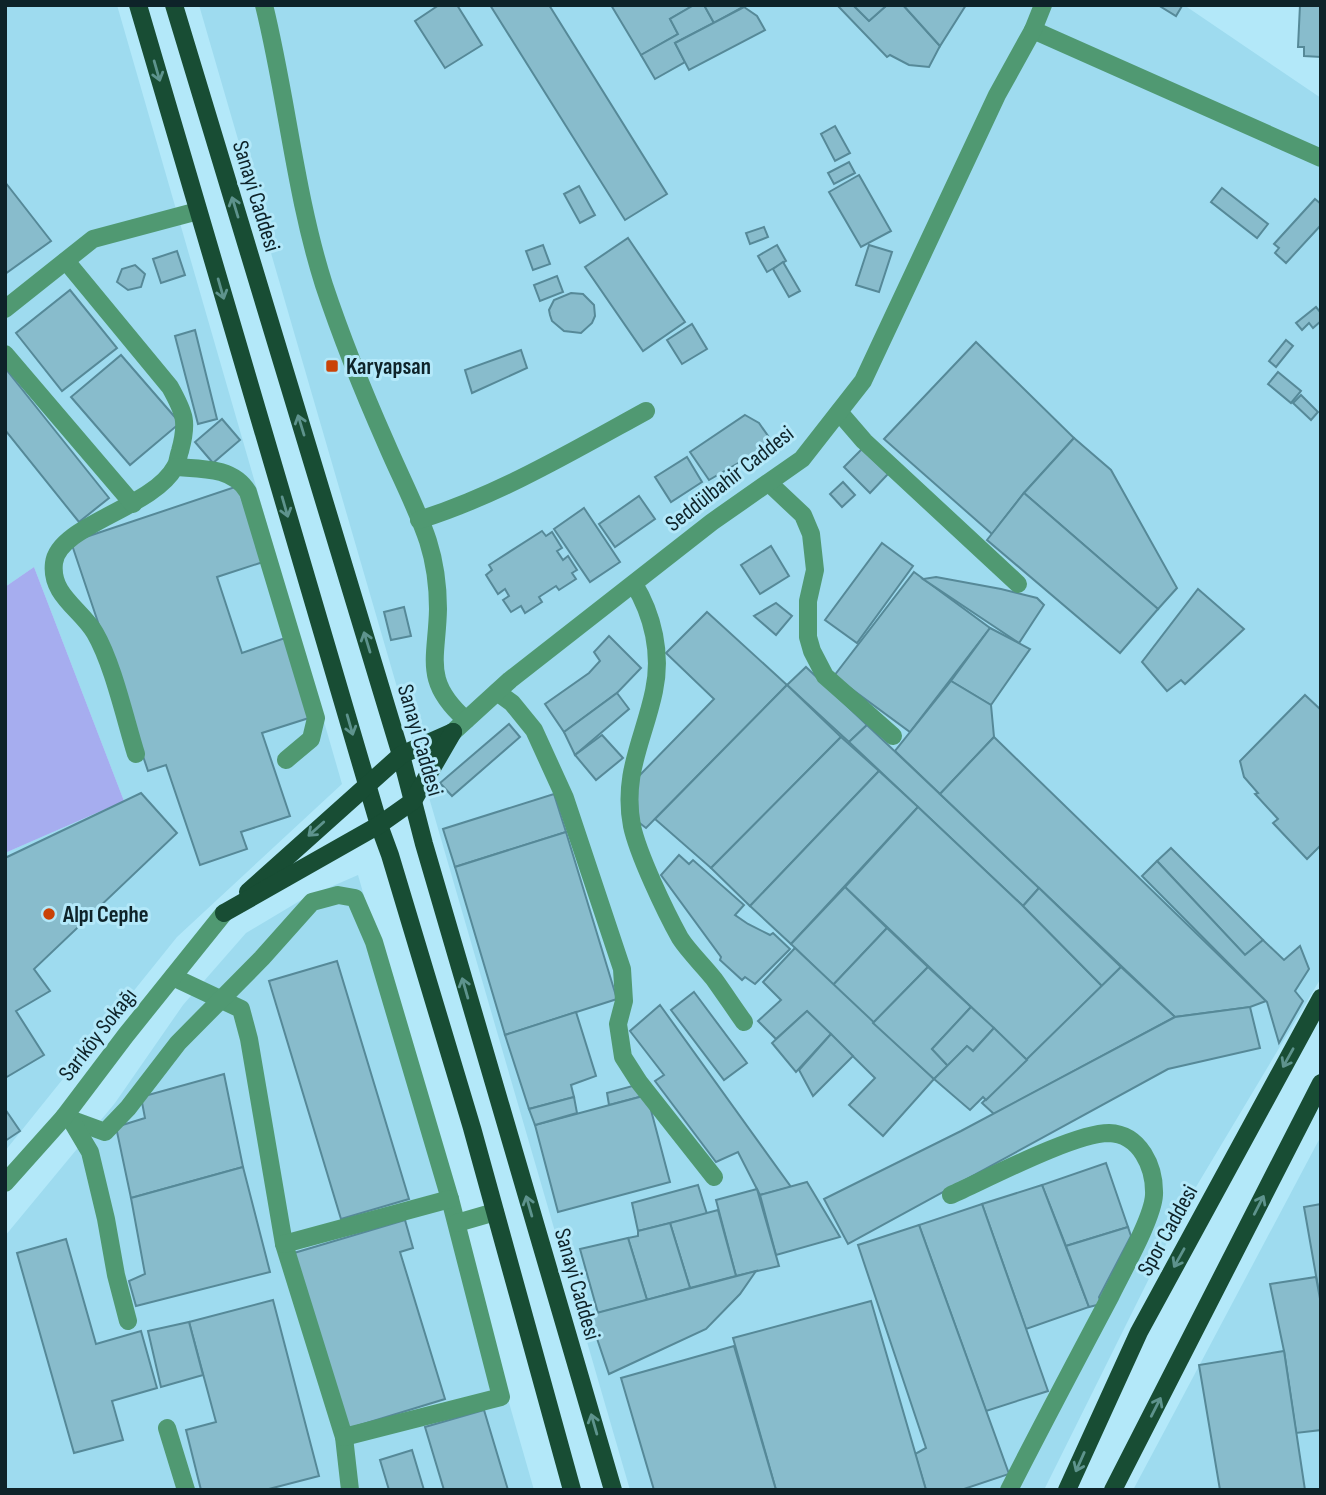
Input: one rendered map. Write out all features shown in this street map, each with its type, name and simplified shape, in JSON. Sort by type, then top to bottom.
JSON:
[{"type":"main road","points":[[138,5],[495,1212],[572,1490]]},
{"type":"main road","name":"Sanayi Caddesi","points":[[174,5],[401,755],[489,1069],[613,1490]]},
{"type":"main road","points":[[224,913],[401,755],[460,726]]},
{"type":"main road","points":[[224,913],[379,825],[413,801],[460,726]]},
{"type":"main road","name":"Spor Caddesi","points":[[1068,1490],[1139,1332],[1321,998]]},
{"type":"main road","points":[[1113,1490],[1321,1083]]},
{"type":"street","points":[[264,5],[280,70],[296,177],[324,283],[360,386],[428,541],[437,584],[434,669],[460,726]]},
{"type":"street","name":"Seddülbahir Caddesi","points":[[460,726],[497,692],[712,523],[802,459],[863,381],[996,95],[1033,30],[1043,5]]},
{"type":"street","points":[[1033,30],[1321,158]]},
{"type":"street","points":[[5,309],[93,239],[198,211]]},
{"type":"street","points":[[66,261],[170,387],[185,419],[186,431],[176,467],[156,489],[134,504],[68,539],[57,550],[53,564],[58,589],[87,621],[103,649],[136,754]]},
{"type":"street","points":[[5,354],[134,504]]},
{"type":"street","points":[[419,520],[462,507],[646,411]]},
{"type":"street","points":[[839,412],[864,441],[1018,584]]},
{"type":"street","points":[[176,467],[227,473],[238,480],[248,492],[316,718],[311,739],[286,760]]},
{"type":"street","points":[[769,483],[803,515],[811,534],[815,570],[807,620],[808,637],[818,664],[825,676],[893,736]]},
{"type":"street","points":[[634,584],[651,620],[656,663],[654,689],[631,766],[632,826],[645,864],[681,939],[744,1022]]},
{"type":"street","points":[[497,692],[512,703],[534,730],[565,798],[622,969],[624,1001],[618,1024],[623,1056],[639,1082],[714,1177]]},
{"type":"street","points":[[67,1118],[104,1132],[128,1108],[178,1043],[312,902],[338,895],[355,898],[374,942],[450,1199],[501,1397],[344,1437]]},
{"type":"street","name":"Sarıköy Sokağı","points":[[5,1183],[67,1118],[224,913]]},
{"type":"street","points":[[173,977],[241,1009],[249,1039],[284,1244],[344,1437],[350,1490]]},
{"type":"street","points":[[67,1118],[90,1152],[128,1321]]},
{"type":"street","points":[[951,1195],[1064,1145],[1109,1133],[1131,1140],[1140,1147],[1148,1162],[1152,1179],[1154,1196],[1150,1211],[1125,1267],[1009,1490]]},
{"type":"street","points":[[284,1244],[450,1199]]},
{"type":"street","points":[[457,1223],[495,1212]]},
{"type":"street","points":[[167,1428],[186,1490]]},
{"type":"shaded area","points":[[5,5],[117,5],[342,784],[177,937],[5,1151],[5,853],[124,801],[34,567],[5,587]]},
{"type":"shaded area","points":[[199,5],[1184,5],[1321,98],[1321,978],[1187,1202],[1044,1490],[630,1490]]},
{"type":"shaded area","points":[[34,567],[124,801],[5,853],[5,587]]},
{"type":"shaded area","points":[[358,875],[534,1490],[5,1490],[5,1236],[115,1103],[183,1005],[246,933],[303,899]]},
{"type":"shaded area","points":[[1321,1136],[1321,1490],[1133,1490],[1173,1415]]},
{"type":"building","points":[[439,5],[457,5],[482,45],[445,68],[415,21]]},
{"type":"building","points":[[490,5],[549,5],[667,194],[625,220]]},
{"type":"building","points":[[611,5],[694,5],[670,19],[678,34],[641,55]]},
{"type":"building","points":[[694,5],[704,5],[714,23],[675,43],[685,62],[655,79],[641,55],[678,34],[670,19]]},
{"type":"building","points":[[704,5],[746,5],[714,23]]},
{"type":"building","points":[[837,5],[853,5],[869,21],[887,5],[903,5],[940,46],[929,67],[909,65],[890,55],[887,57]]},
{"type":"building","points":[[853,5],[887,5],[869,21]]},
{"type":"building","points":[[903,5],[966,5],[940,46]]},
{"type":"building","points":[[1158,5],[1180,5],[1182,6],[1176,16]]},
{"type":"building","points":[[1300,5],[1321,5],[1321,57],[1304,56],[1304,47],[1298,47]]},
{"type":"building","points":[[744,7],[757,16],[765,30],[689,70],[675,43]]},
{"type":"building","points":[[835,126],[850,153],[835,161],[821,134]]},
{"type":"building","points":[[849,162],[855,173],[834,184],[828,173]]},
{"type":"building","points":[[859,175],[891,231],[861,247],[829,192]]},
{"type":"building","points":[[5,182],[51,241],[5,274]]},
{"type":"building","points":[[579,186],[595,215],[580,223],[564,194]]},
{"type":"building","points":[[1222,188],[1268,224],[1257,238],[1211,202]]},
{"type":"building","points":[[1315,199],[1321,204],[1321,225],[1286,263],[1275,253],[1279,248],[1274,244]]},
{"type":"building","points":[[764,227],[768,237],[750,244],[746,233]]},
{"type":"building","points":[[628,238],[685,322],[643,351],[585,267]]},
{"type":"building","points":[[543,245],[550,264],[533,270],[526,251]]},
{"type":"building","points":[[777,245],[786,261],[767,272],[758,256]]},
{"type":"building","points":[[869,245],[892,252],[879,292],[856,285]]},
{"type":"building","points":[[177,251],[185,275],[161,283],[153,259]]},
{"type":"building","points":[[783,262],[800,291],[789,297],[773,269]]},
{"type":"building","points":[[135,265],[145,274],[141,287],[128,290],[117,282],[122,269]]},
{"type":"building","points":[[557,276],[563,292],[540,301],[534,285]]},
{"type":"building","points":[[70,290],[117,348],[62,391],[16,333]]},
{"type":"building","points":[[571,293],[583,294],[594,305],[595,316],[592,323],[581,333],[564,331],[552,321],[550,315],[549,310],[554,300]]},
{"type":"building","points":[[1316,307],[1321,313],[1321,321],[1313,328],[1309,323],[1302,330],[1296,323]]},
{"type":"building","points":[[692,324],[707,349],[682,364],[667,340]]},
{"type":"building","points":[[195,330],[217,419],[198,424],[175,336]]},
{"type":"building","points":[[1286,340],[1293,346],[1276,367],[1269,361]]},
{"type":"building","points":[[976,342],[1074,438],[1024,493],[992,534],[884,439]]},
{"type":"building","points":[[521,350],[527,368],[472,393],[465,370]]},
{"type":"building","points":[[121,355],[180,423],[130,465],[71,397]]},
{"type":"building","points":[[5,368],[109,498],[79,522],[5,430]]},
{"type":"building","points":[[1278,372],[1301,391],[1291,403],[1268,384]]},
{"type":"building","points":[[1301,395],[1318,412],[1311,420],[1293,403]]},
{"type":"building","points":[[745,415],[759,423],[773,443],[709,480],[690,452]]},
{"type":"building","points":[[222,419],[240,440],[213,463],[195,442]]},
{"type":"building","points":[[1074,438],[1111,470],[1177,588],[1158,609],[1024,493]]},
{"type":"building","points":[[862,449],[888,474],[870,493],[844,467]]},
{"type":"building","points":[[687,457],[702,482],[671,502],[655,477]]},
{"type":"building","points":[[843,482],[855,495],[842,507],[830,494]]},
{"type":"building","points":[[238,486],[263,562],[217,577],[242,653],[285,638],[312,717],[262,733],[290,816],[241,832],[247,849],[200,865],[166,765],[148,771],[71,542]]},
{"type":"building","points":[[1024,493],[1158,609],[1120,653],[987,540]]},
{"type":"building","points":[[639,496],[655,519],[615,547],[599,524]]},
{"type":"building","points":[[584,508],[620,562],[590,582],[554,529]]},
{"type":"building","points":[[542,531],[546,536],[552,532],[562,548],[557,551],[563,560],[568,556],[577,570],[572,573],[576,579],[559,590],[556,586],[539,597],[542,602],[525,613],[521,606],[511,612],[503,600],[509,596],[505,589],[498,594],[486,575],[492,570],[489,565]]},
{"type":"building","points":[[882,543],[913,566],[857,643],[825,620]]},
{"type":"building","points":[[771,546],[789,576],[760,594],[741,565]]},
{"type":"building","points":[[914,572],[990,628],[910,732],[834,676]]},
{"type":"building","points":[[936,577],[1037,598],[1044,605],[1019,643],[923,579]]},
{"type":"building","points":[[1198,589],[1244,629],[1185,684],[1181,680],[1167,691],[1142,662]]},
{"type":"building","points":[[776,603],[792,616],[776,635],[754,616]]},
{"type":"building","points":[[404,607],[411,636],[391,640],[384,612]]},
{"type":"building","points":[[707,612],[787,685],[646,828],[637,821],[636,779],[714,699],[666,653]]},
{"type":"building","points":[[990,628],[1030,649],[991,705],[951,681]]},
{"type":"building","points":[[609,636],[641,668],[617,693],[564,732],[545,704],[589,673],[600,661],[594,652]]},
{"type":"building","points":[[806,667],[867,725],[849,742],[787,685]]},
{"type":"building","points":[[951,681],[991,705],[994,737],[940,794],[895,751]]},
{"type":"building","points":[[787,685],[841,737],[711,868],[655,819]]},
{"type":"building","points":[[617,693],[629,709],[575,755],[564,732]]},
{"type":"building","points":[[1305,695],[1321,710],[1321,845],[1307,859],[1273,823],[1278,819],[1255,794],[1258,793],[1244,777],[1240,761]]},
{"type":"building","points":[[509,724],[520,737],[452,796],[440,783]]},
{"type":"building","points":[[867,725],[1039,888],[1023,906],[849,742]]},
{"type":"building","points":[[602,735],[623,758],[596,780],[575,755]]},
{"type":"building","points":[[841,737],[879,771],[750,906],[711,868]]},
{"type":"building","points":[[994,737],[1266,1001],[1250,1007],[1175,1017],[940,794]]},
{"type":"building","points":[[879,771],[918,807],[791,944],[750,906]]},
{"type":"building","name":"Alpı Cephe","points":[[141,793],[177,833],[34,969],[50,991],[16,1011],[44,1055],[5,1078],[5,858]]},
{"type":"building","points":[[554,794],[566,832],[455,867],[443,829]]},
{"type":"building","points":[[918,807],[1023,906],[1102,986],[1027,1060],[845,887]]},
{"type":"building","points":[[566,832],[617,999],[505,1035],[455,867]]},
{"type":"building","points":[[1171,848],[1263,940],[1245,955],[1157,861]]},
{"type":"building","points":[[679,855],[689,864],[693,860],[744,905],[735,915],[770,935],[773,933],[790,949],[755,984],[745,977],[742,980],[720,960],[721,957],[661,875]]},
{"type":"building","points":[[1157,861],[1245,955],[1263,940],[1284,960],[1300,946],[1309,969],[1295,991],[1303,1001],[1279,1043],[1267,1002],[1142,876]]},
{"type":"building","points":[[845,887],[887,928],[833,985],[791,944]]},
{"type":"building","points":[[1039,888],[1121,967],[1102,986],[1023,906]]},
{"type":"building","points":[[887,928],[928,967],[873,1023],[833,985]]},
{"type":"building","points":[[795,948],[934,1079],[883,1136],[849,1105],[875,1078],[807,1011],[776,1039],[758,1021],[781,1000],[763,982]]},
{"type":"building","points":[[337,961],[409,1199],[341,1219],[269,981]]},
{"type":"building","points":[[928,967],[971,1007],[932,1049],[948,1066],[934,1079],[873,1023]]},
{"type":"building","points":[[1121,967],[1175,1017],[994,1114],[982,1103]]},
{"type":"building","points":[[694,992],[747,1063],[724,1080],[671,1010]]},
{"type":"building","points":[[660,1005],[791,1187],[760,1195],[738,1152],[716,1162],[655,1081],[664,1075],[630,1031]]},
{"type":"building","points":[[971,1007],[994,1028],[973,1051],[967,1046],[948,1066],[932,1049]]},
{"type":"building","points":[[1250,1007],[1260,1048],[1168,1069],[848,1244],[824,1199],[961,1131],[1175,1017]]},
{"type":"building","points":[[807,1011],[831,1034],[796,1072],[772,1043]]},
{"type":"building","points":[[576,1012],[596,1076],[571,1085],[574,1097],[529,1109],[505,1035]]},
{"type":"building","points":[[994,1028],[1027,1060],[986,1100],[983,1097],[970,1110],[934,1079],[967,1046],[973,1051]]},
{"type":"building","points":[[831,1034],[853,1056],[813,1096],[799,1070]]},
{"type":"building","points":[[224,1074],[243,1167],[131,1198],[116,1127],[145,1118],[141,1097]]},
{"type":"building","points":[[636,1085],[647,1095],[609,1105],[607,1093]]},
{"type":"building","points":[[647,1095],[670,1182],[558,1212],[535,1125]]},
{"type":"building","points":[[574,1097],[577,1113],[535,1125],[529,1109]]},
{"type":"building","points":[[5,1109],[20,1131],[5,1141]]},
{"type":"building","points":[[1106,1163],[1128,1227],[1066,1246],[1042,1185]]},
{"type":"building","points":[[243,1167],[270,1272],[136,1306],[129,1281],[145,1274],[131,1198]]},
{"type":"building","points":[[807,1182],[840,1237],[776,1255],[760,1195]]},
{"type":"building","points":[[698,1185],[707,1214],[638,1231],[632,1203]]},
{"type":"building","points":[[1042,1185],[1089,1307],[1026,1329],[982,1204]]},
{"type":"building","points":[[757,1189],[779,1266],[736,1276],[716,1200]]},
{"type":"building","points":[[982,1204],[1048,1391],[986,1411],[919,1225]]},
{"type":"building","points":[[1321,1204],[1321,1304],[1304,1207]]},
{"type":"building","points":[[718,1210],[736,1276],[690,1288],[670,1223]]},
{"type":"building","points":[[405,1220],[413,1248],[400,1252],[445,1399],[347,1429],[294,1253]]},
{"type":"building","points":[[670,1223],[690,1288],[647,1300],[628,1238],[638,1236],[638,1231]]},
{"type":"building","points":[[919,1225],[1009,1474],[961,1490],[926,1490],[915,1454],[926,1448],[858,1245]]},
{"type":"building","points":[[1128,1227],[1131,1236],[1099,1297],[1101,1304],[1089,1307],[1066,1246]]},
{"type":"building","points":[[628,1238],[647,1300],[598,1313],[580,1249]]},
{"type":"building","points":[[66,1239],[96,1344],[141,1331],[157,1388],[112,1401],[123,1440],[74,1453],[17,1253]]},
{"type":"building","points":[[756,1271],[740,1294],[706,1329],[609,1374],[589,1315]]},
{"type":"building","points":[[1316,1277],[1321,1304],[1321,1430],[1296,1433],[1284,1351],[1270,1284]]},
{"type":"building","points":[[273,1300],[319,1476],[265,1490],[201,1490],[186,1430],[216,1422],[189,1322]]},
{"type":"building","points":[[871,1301],[926,1490],[776,1490],[733,1338]]},
{"type":"building","points":[[189,1322],[203,1375],[161,1387],[148,1331]]},
{"type":"building","points":[[734,1346],[776,1490],[654,1490],[621,1378]]},
{"type":"building","points":[[1284,1351],[1305,1490],[1220,1490],[1199,1365]]},
{"type":"building","points":[[484,1410],[508,1490],[444,1490],[425,1427]]},
{"type":"building","points":[[412,1450],[424,1490],[389,1490],[380,1460]]},
{"type":"place","name":"Karyapsan","points":[[332,366]]},
{"type":"place","name":"Alpı Cephe","points":[[49,914]]}]
